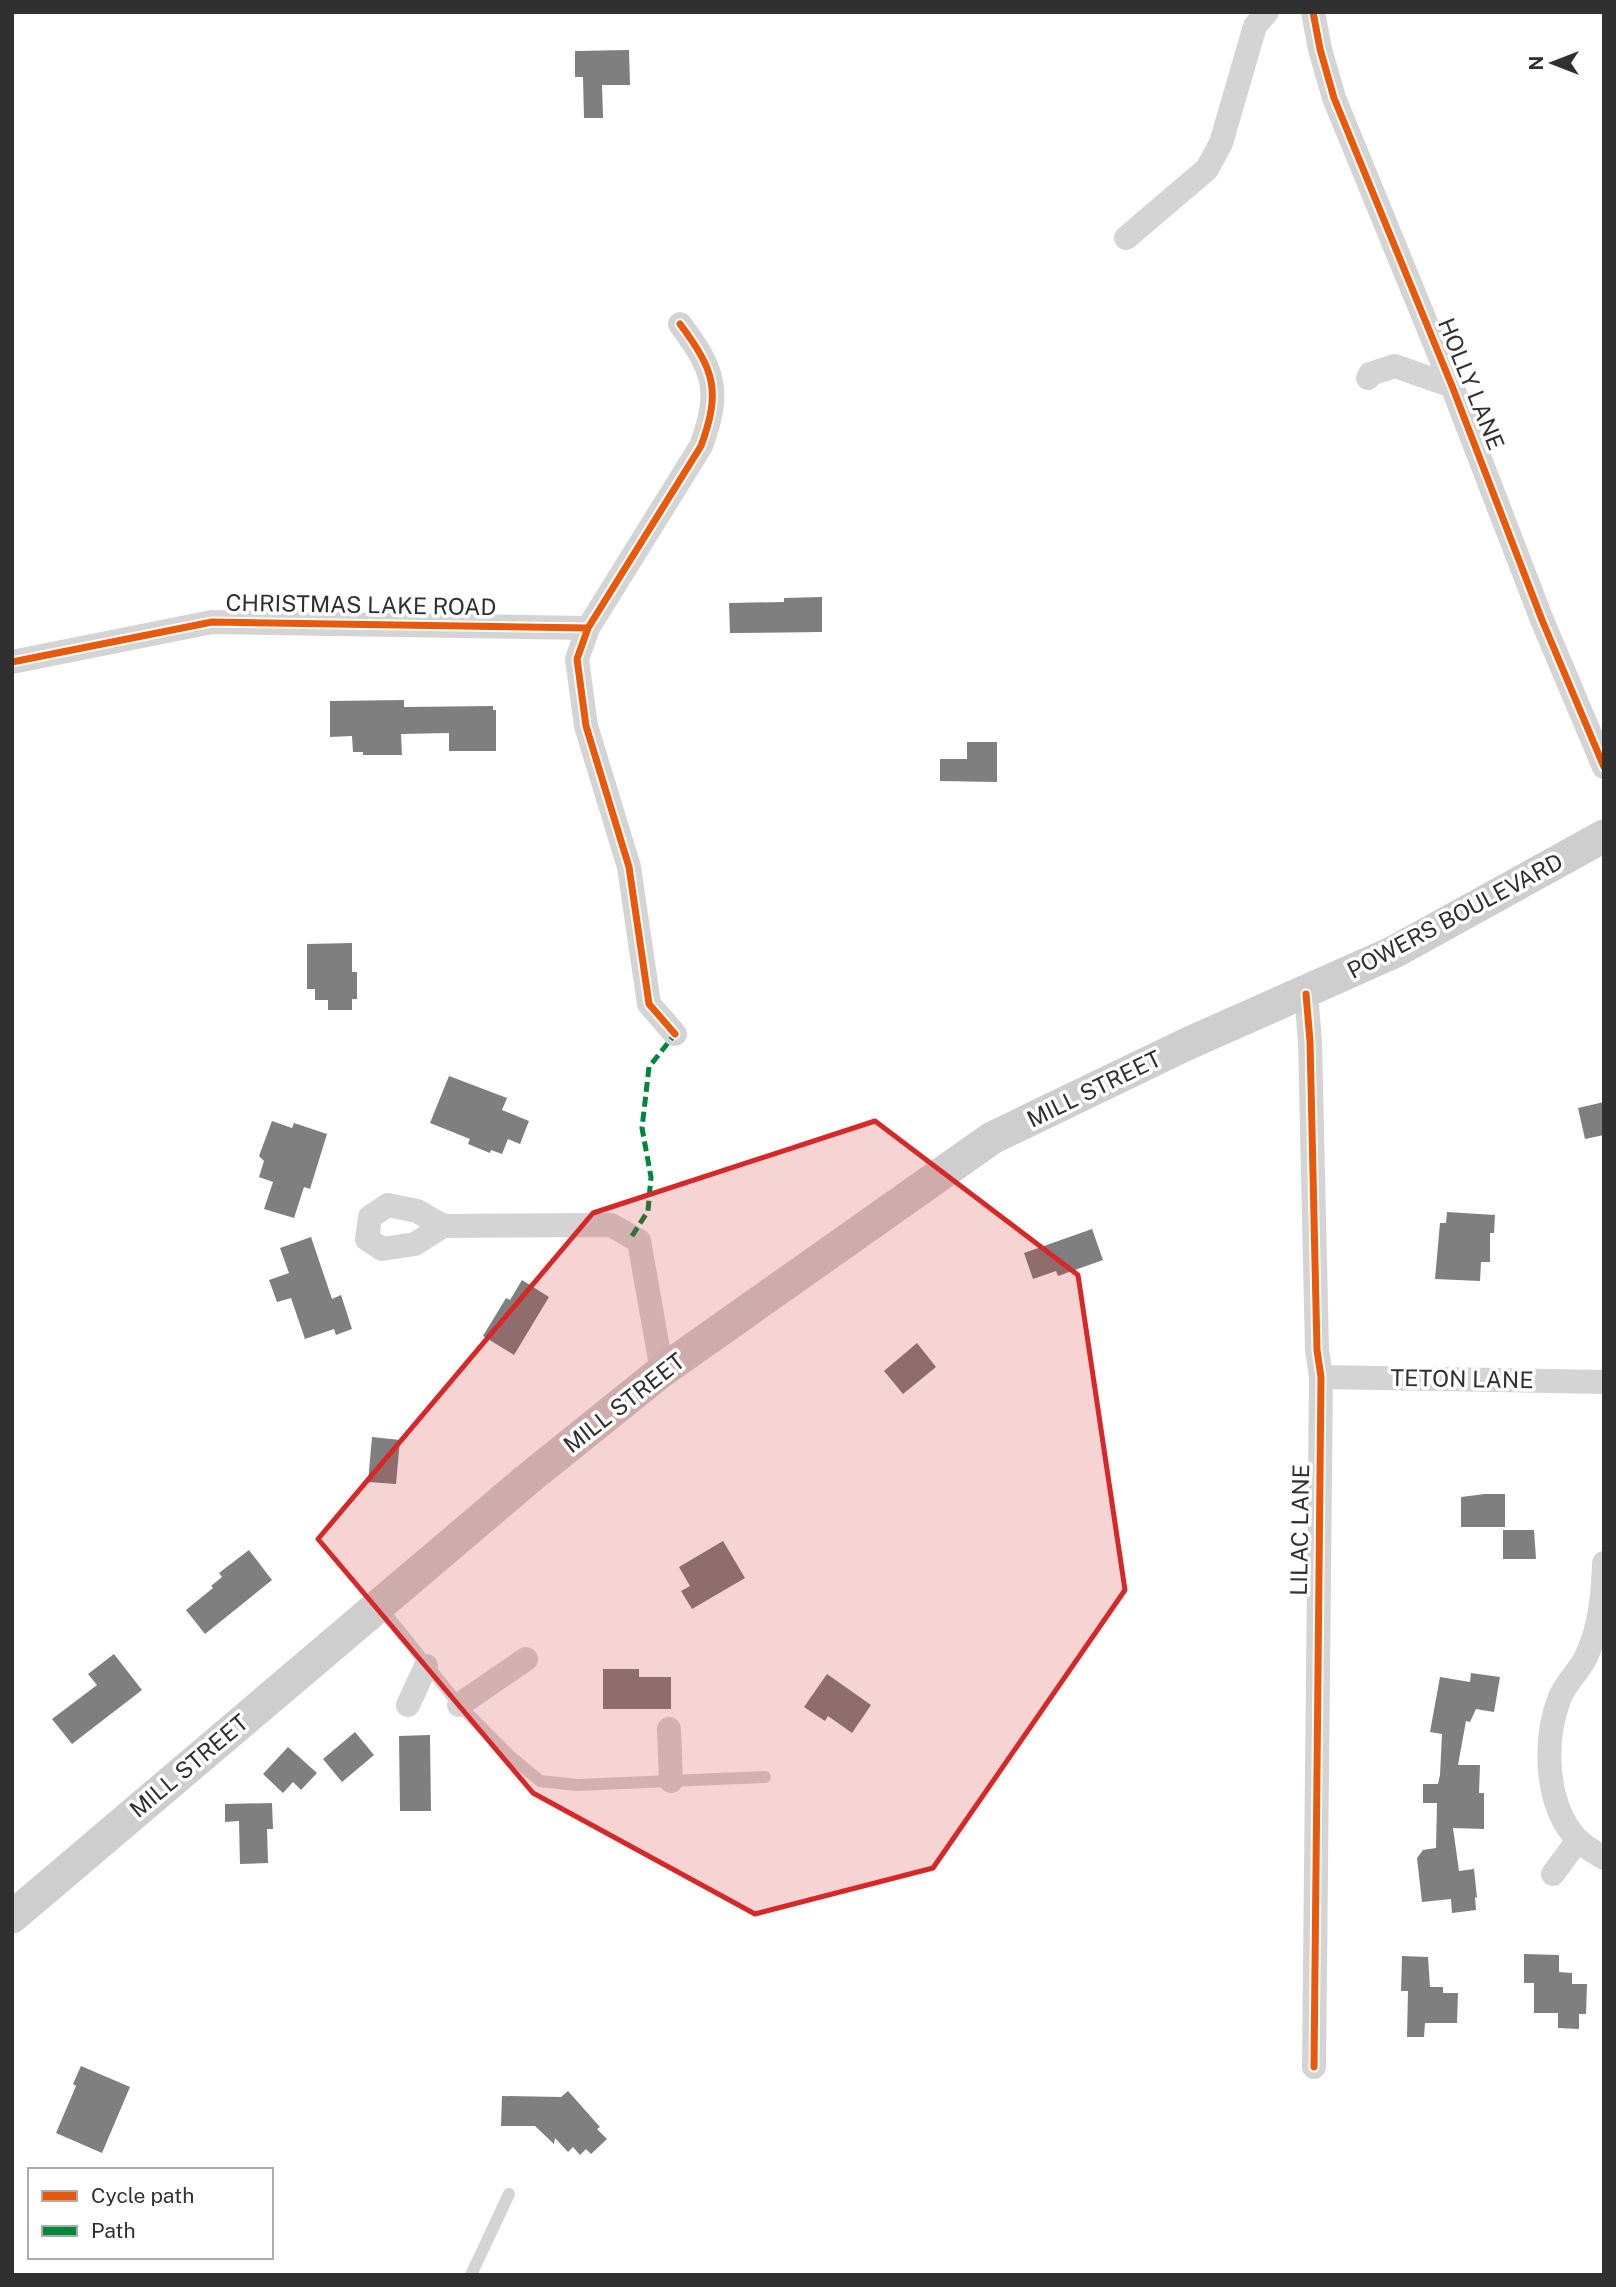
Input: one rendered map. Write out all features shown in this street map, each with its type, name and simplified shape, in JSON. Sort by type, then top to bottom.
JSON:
[{"type":"main road","name":"POWERS BOULEVARD","points":[[1306,994],[1394,952],[1604,836]]},
{"type":"main road","name":"MILL STREET","points":[[12,1917],[379,1605],[662,1370],[992,1138],[1187,1044],[1306,994]]},
{"type":"street","points":[[1126,238],[1207,169],[1221,143],[1255,26],[1267,12]]},
{"type":"street","name":"HOLLY LANE","points":[[1313,12],[1334,98],[1452,386],[1542,621],[1604,767]]},
{"type":"street","points":[[675,1034],[649,1004],[629,867],[586,726],[577,659],[588,628],[701,446],[712,415],[712,381],[702,353],[680,324]]},
{"type":"street","points":[[1368,378],[1370,374],[1395,366],[1452,386]]},
{"type":"street","name":"CHRISTMAS LAKE ROAD","points":[[12,662],[212,622],[588,628]]},
{"type":"street","name":"LILAC LANE","points":[[1306,994],[1310,1041],[1317,1350],[1321,1377],[1314,2067]]},
{"type":"street","points":[[443,1226],[611,1225],[639,1241],[662,1370]]},
{"type":"street","name":"TETON LANE","points":[[1321,1377],[1604,1382]]},
{"type":"street","points":[[1604,1563],[1603,1601],[1586,1657],[1560,1697],[1552,1734],[1550,1773],[1560,1814],[1578,1840],[1604,1858]]},
{"type":"street","points":[[459,1705],[526,1659]]},
{"type":"street","points":[[408,1705],[426,1666]]},
{"type":"street","points":[[669,1730],[671,1781]]},
{"type":"street","points":[[1553,1874],[1578,1840]]},
{"type":"lane","points":[[379,1605],[459,1705],[510,1756],[540,1781],[577,1785],[765,1776]]},
{"type":"lane","points":[[471,2275],[509,2193]]},
{"type":"highlighted area","points":[[875,1121],[1078,1275],[1125,1590],[933,1868],[755,1914],[533,1793],[318,1539],[593,1213]]},
{"type":"building","points":[[629,50],[630,85],[602,85],[603,118],[584,118],[583,77],[575,77],[575,51]]},
{"type":"building","points":[[822,597],[822,632],[730,633],[729,603],[784,602],[784,598]]},
{"type":"building","points":[[404,700],[404,707],[493,706],[493,710],[496,710],[496,751],[449,751],[449,733],[401,734],[402,755],[363,755],[363,752],[353,752],[352,736],[330,737],[330,701]]},
{"type":"building","points":[[967,742],[997,742],[997,782],[940,781],[940,759],[967,759]]},
{"type":"building","points":[[352,943],[352,972],[357,972],[357,999],[352,999],[352,1010],[328,1010],[328,1000],[315,1000],[315,989],[307,989],[307,944]]},
{"type":"building","points":[[449,1076],[507,1098],[502,1110],[529,1121],[520,1144],[508,1139],[502,1154],[491,1150],[490,1153],[468,1144],[470,1139],[430,1123]]},
{"type":"building","points":[[1604,1102],[1604,1135],[1585,1139],[1578,1108]]},
{"type":"building","points":[[272,1121],[292,1128],[294,1123],[327,1134],[310,1189],[304,1187],[294,1218],[264,1209],[273,1182],[259,1177],[264,1161],[259,1156]]},
{"type":"building","points":[[1447,1212],[1495,1215],[1494,1233],[1490,1233],[1490,1262],[1481,1262],[1480,1281],[1435,1279],[1440,1223],[1446,1223]]},
{"type":"building","points":[[1092,1229],[1103,1260],[1058,1276],[1056,1271],[1033,1279],[1024,1253]]},
{"type":"building","points":[[311,1237],[332,1299],[341,1295],[352,1329],[336,1335],[334,1329],[305,1339],[291,1298],[277,1302],[269,1280],[289,1273],[280,1248]]},
{"type":"building","points":[[522,1280],[549,1297],[514,1355],[483,1336],[506,1298],[510,1300]]},
{"type":"building","points":[[917,1343],[936,1367],[903,1394],[884,1371]]},
{"type":"building","points":[[372,1437],[400,1440],[396,1484],[368,1482]]},
{"type":"building","points":[[1505,1494],[1505,1527],[1461,1527],[1461,1497]]},
{"type":"building","points":[[1503,1530],[1534,1530],[1536,1559],[1503,1559]]},
{"type":"building","points":[[723,1541],[745,1578],[692,1609],[681,1591],[690,1586],[679,1567]]},
{"type":"building","points":[[249,1550],[272,1580],[205,1634],[186,1610],[213,1588],[211,1586],[222,1577],[219,1573]]},
{"type":"building","points":[[114,1654],[142,1690],[72,1744],[52,1719],[97,1685],[88,1674]]},
{"type":"building","points":[[603,1669],[639,1669],[639,1677],[671,1677],[671,1709],[603,1709]]},
{"type":"building","points":[[1471,1673],[1500,1677],[1494,1712],[1476,1709],[1470,1722],[1466,1721],[1458,1765],[1480,1765],[1479,1793],[1484,1793],[1484,1829],[1453,1828],[1459,1871],[1474,1869],[1477,1898],[1475,1897],[1476,1910],[1452,1913],[1451,1899],[1422,1902],[1417,1858],[1423,1850],[1436,1848],[1437,1803],[1423,1803],[1423,1784],[1438,1784],[1440,1775],[1442,1734],[1430,1732],[1440,1677],[1470,1682]]},
{"type":"building","points":[[827,1674],[871,1705],[852,1733],[828,1716],[825,1721],[804,1707]]},
{"type":"building","points":[[355,1732],[374,1755],[342,1782],[323,1759]]},
{"type":"building","points":[[430,1735],[431,1811],[400,1811],[399,1736]]},
{"type":"building","points":[[288,1747],[317,1773],[301,1790],[293,1782],[283,1793],[263,1774]]},
{"type":"building","points":[[272,1803],[273,1829],[267,1829],[268,1863],[240,1864],[239,1821],[225,1822],[225,1804]]},
{"type":"building","points":[[1524,1954],[1559,1955],[1559,1972],[1572,1973],[1572,1984],[1587,1984],[1586,2014],[1579,2014],[1579,2029],[1558,2028],[1558,2013],[1534,2013],[1534,1983],[1524,1983]]},
{"type":"building","points":[[1402,1956],[1428,1957],[1430,1987],[1443,1987],[1443,1993],[1458,1993],[1457,2023],[1425,2023],[1424,2037],[1407,2037],[1408,1991],[1401,1991]]},
{"type":"building","points":[[81,2066],[130,2087],[102,2153],[56,2133],[76,2086],[73,2084]]},
{"type":"building","points":[[568,2091],[600,2127],[597,2129],[607,2139],[591,2154],[586,2149],[580,2155],[573,2147],[568,2152],[555,2138],[554,2144],[535,2126],[501,2126],[502,2096],[561,2097]]},
{"type":"marked path","points":[[632,1236],[648,1211],[651,1177],[642,1128],[649,1067],[675,1034]]},
{"type":"cycle path","points":[[1313,12],[1334,98],[1452,386],[1542,620],[1604,767]]},
{"type":"cycle path","points":[[675,1034],[649,1004],[629,867],[586,726],[577,659],[588,628],[701,446],[707,427],[711,410],[711,382],[701,355],[680,324]]},
{"type":"cycle path","points":[[12,662],[212,622],[588,628]]},
{"type":"cycle path","points":[[1306,994],[1310,1041],[1317,1350],[1321,1377],[1314,2067]]}]
